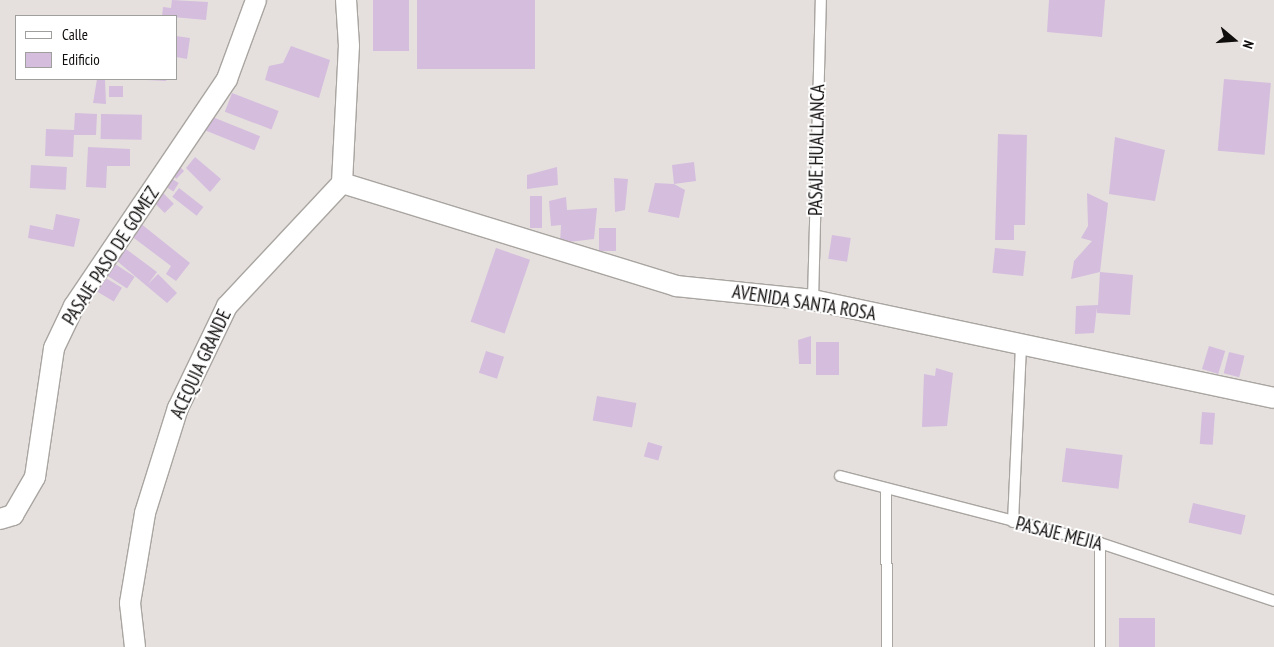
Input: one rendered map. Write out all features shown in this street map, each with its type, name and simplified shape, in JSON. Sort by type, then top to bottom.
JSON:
[{"type":"street","name":"PASAJE PASO DE GOMEZ","points":[[0,519],[13,515],[35,477],[54,348],[74,306],[227,79],[256,0]]},
{"type":"street","points":[[342,183],[349,46],[346,0]]},
{"type":"street","name":"AVENIDA SANTA ROSA","points":[[342,183],[676,286],[814,300],[1274,398]]},
{"type":"street","name":"ACEQUIA GRANDE","points":[[136,647],[130,603],[144,520],[178,408],[227,306],[342,183]]},
{"type":"lane","name":"PASAJE HUALLANCA","points":[[814,300],[821,0]]},
{"type":"lane","points":[[1013,522],[1021,343]]},
{"type":"lane","name":"PASAJE MEJIA","points":[[840,476],[886,490],[1100,543],[1274,602]]},
{"type":"lane","points":[[886,490],[887,647]]},
{"type":"lane","points":[[1100,543],[1100,647]]},
{"type":"building","points":[[172,0],[208,2],[206,20],[178,17],[178,15],[162,15],[163,7],[171,8]]},
{"type":"building","points":[[373,0],[409,0],[409,51],[373,51]]},
{"type":"building","points":[[417,0],[535,0],[535,69],[417,69]]},
{"type":"building","points":[[1049,0],[1105,0],[1102,37],[1047,32]]},
{"type":"building","points":[[178,36],[190,38],[187,59],[178,57]]},
{"type":"building","points":[[291,46],[330,60],[319,98],[265,80],[269,66],[283,63]]},
{"type":"building","points":[[1224,79],[1271,83],[1265,155],[1218,151]]},
{"type":"building","points":[[97,80],[105,80],[106,104],[93,103]]},
{"type":"building","points":[[109,86],[123,86],[123,97],[109,97]]},
{"type":"building","points":[[232,93],[279,111],[272,130],[225,112]]},
{"type":"building","points":[[75,113],[97,114],[96,135],[74,135],[73,157],[45,156],[46,129],[74,130]]},
{"type":"building","points":[[101,114],[142,115],[142,140],[101,139]]},
{"type":"building","points":[[210,116],[260,136],[254,150],[204,130]]},
{"type":"building","points":[[998,134],[1027,135],[1025,225],[1014,225],[1014,240],[995,240]]},
{"type":"building","points":[[1115,137],[1165,150],[1155,201],[1109,194]]},
{"type":"building","points":[[88,147],[130,149],[130,166],[107,166],[106,188],[86,187]]},
{"type":"building","points":[[195,157],[221,179],[210,192],[186,168]]},
{"type":"building","points":[[694,162],[696,181],[674,184],[672,165]]},
{"type":"building","points":[[177,164],[184,171],[176,179],[169,172]]},
{"type":"building","points":[[31,165],[67,167],[66,190],[30,188]]},
{"type":"building","points":[[557,167],[558,185],[527,189],[527,175]]},
{"type":"building","points":[[166,175],[179,183],[173,191],[161,183]]},
{"type":"building","points":[[614,178],[628,179],[625,210],[615,212]]},
{"type":"building","points":[[655,183],[674,184],[685,190],[679,218],[648,212]]},
{"type":"building","points":[[179,188],[203,207],[197,216],[172,197]]},
{"type":"building","points":[[159,189],[174,204],[165,213],[150,198]]},
{"type":"building","points":[[1087,193],[1108,203],[1100,272],[1071,279],[1074,261],[1092,241],[1081,238],[1088,226]]},
{"type":"building","points":[[530,196],[542,196],[542,228],[530,228]]},
{"type":"building","points":[[566,197],[567,210],[597,208],[594,239],[560,243],[561,225],[551,226],[549,201]]},
{"type":"building","points":[[56,214],[80,219],[74,247],[28,238],[30,225],[53,230]]},
{"type":"building","points":[[135,219],[190,263],[176,281],[166,274],[171,266],[126,232]]},
{"type":"building","points":[[599,228],[616,228],[616,251],[599,251]]},
{"type":"building","points":[[832,235],[851,238],[847,262],[828,259]]},
{"type":"building","points":[[496,248],[530,260],[505,333],[471,322]]},
{"type":"building","points":[[995,248],[1026,251],[1023,276],[992,273]]},
{"type":"building","points":[[126,249],[157,272],[148,284],[158,274],[177,293],[167,303],[117,261]]},
{"type":"building","points":[[112,262],[135,277],[127,288],[104,274]]},
{"type":"building","points":[[1100,272],[1133,275],[1130,315],[1097,313],[1097,307],[1094,333],[1075,334],[1076,306],[1098,305]]},
{"type":"building","points":[[104,277],[122,288],[114,302],[96,291]]},
{"type":"building","points":[[811,336],[811,364],[799,364],[798,340]]},
{"type":"building","points":[[816,342],[839,342],[839,375],[816,375]]},
{"type":"building","points":[[1209,346],[1225,351],[1218,374],[1202,369]]},
{"type":"building","points":[[486,351],[504,357],[497,379],[479,373]]},
{"type":"building","points":[[1229,352],[1245,356],[1239,377],[1224,373]]},
{"type":"building","points":[[936,368],[953,373],[947,426],[922,427],[924,374],[935,376]]},
{"type":"building","points":[[597,396],[636,403],[632,428],[593,421]]},
{"type":"building","points":[[1202,412],[1215,413],[1213,445],[1200,444]]},
{"type":"building","points":[[648,442],[662,446],[658,461],[644,456]]},
{"type":"building","points":[[1066,448],[1123,455],[1118,489],[1062,482]]},
{"type":"building","points":[[1193,503],[1246,515],[1241,535],[1189,522]]},
{"type":"building","points":[[1119,618],[1155,618],[1155,647],[1119,647]]}]
